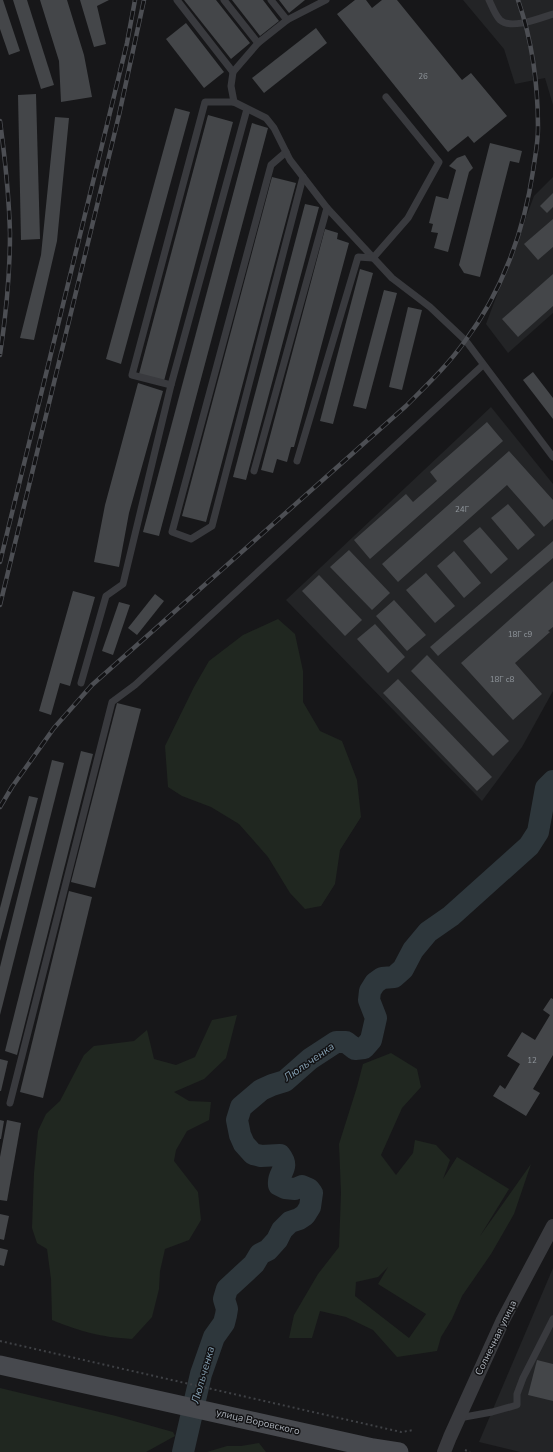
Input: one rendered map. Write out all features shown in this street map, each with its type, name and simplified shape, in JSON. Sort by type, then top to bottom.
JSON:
[{"type":"main road","name":"улица Воровского","points":[[0,1365],[373,1448],[399,1452]]},
{"type":"street","name":"Солнечная улица","points":[[444,1452],[503,1320],[553,1226]]},
{"type":"lane","points":[[177,0],[233,72]]},
{"type":"lane","points":[[224,0],[258,43]]},
{"type":"lane","points":[[271,0],[287,20]]},
{"type":"lane","points":[[489,0],[501,20],[511,24],[553,14]]},
{"type":"lane","points":[[234,102],[231,86],[233,72],[258,43],[287,20],[321,1]]},
{"type":"lane","points":[[374,258],[408,218],[439,162],[386,97]]},
{"type":"lane","points":[[171,384],[132,375],[205,102],[234,102],[266,118],[274,128],[286,152],[327,208],[392,278],[430,307],[466,341],[553,456]]},
{"type":"lane","points":[[81,683],[106,596],[124,584],[171,384],[247,109]]},
{"type":"lane","points":[[286,152],[271,165],[172,532],[191,539],[212,526],[303,177]]},
{"type":"lane","points":[[254,470],[327,208]]},
{"type":"lane","points":[[296,461],[358,257],[374,258]]},
{"type":"lane","points":[[10,1102],[112,702],[135,685],[483,365]]},
{"type":"lane","points":[[458,1418],[492,1412],[517,1405],[517,1394],[523,1378],[553,1319]]},
{"type":"path","points":[[0,1341],[401,1432],[414,1430]]},
{"type":"path","points":[[465,1450],[470,1452]]},
{"type":"shaded area","points":[[463,0],[553,0],[553,105],[545,78],[515,84],[504,49]]},
{"type":"shaded area","points":[[553,177],[553,313],[508,353],[486,324],[534,196]]},
{"type":"shaded area","points":[[491,407],[553,484],[553,691],[522,747],[482,801],[286,600]]},
{"type":"shaded area","points":[[278,619],[295,634],[303,671],[303,702],[320,731],[342,741],[357,780],[361,817],[340,850],[335,884],[321,906],[305,909],[290,893],[268,857],[239,824],[211,807],[182,796],[168,787],[165,746],[194,687],[209,661],[243,635]]},
{"type":"shaded area","points":[[237,1015],[226,1058],[204,1079],[174,1092],[189,1101],[211,1102],[209,1120],[187,1131],[176,1150],[174,1161],[198,1192],[201,1220],[189,1240],[165,1249],[160,1271],[159,1289],[152,1317],[132,1339],[110,1337],[91,1333],[52,1320],[51,1279],[47,1249],[37,1243],[32,1228],[34,1173],[38,1131],[46,1114],[60,1101],[84,1055],[94,1046],[134,1041],[147,1030],[154,1059],[176,1065],[195,1057],[212,1020]]},
{"type":"shaded area","points":[[391,1053],[417,1069],[421,1087],[402,1108],[381,1155],[396,1175],[413,1153],[415,1140],[436,1145],[450,1160],[443,1179],[457,1157],[509,1189],[480,1236],[531,1164],[514,1214],[491,1254],[462,1296],[452,1319],[441,1337],[437,1351],[397,1357],[373,1330],[346,1317],[320,1311],[312,1338],[289,1338],[294,1315],[318,1274],[339,1247],[341,1193],[339,1144],[363,1064]],"holes":[[[388,1267],[378,1284],[426,1314],[409,1338],[355,1296],[356,1282],[378,1277]]]},
{"type":"shaded area","points":[[553,1268],[553,1452],[520,1452],[479,1442]]},
{"type":"shaded area","points":[[0,1388],[116,1416],[173,1432],[175,1436],[146,1452],[0,1452]]},
{"type":"shaded area","points":[[259,1443],[266,1452],[207,1452],[227,1446],[241,1446]]},
{"type":"building","points":[[0,0],[3,0],[20,51],[9,55],[0,29]]},
{"type":"building","points":[[13,0],[27,0],[54,85],[41,89]]},
{"type":"building","points":[[40,0],[67,0],[84,55],[92,97],[61,102],[59,61]]},
{"type":"building","points":[[80,0],[109,0],[97,6],[106,44],[94,47]]},
{"type":"building","points":[[184,0],[216,0],[250,43],[231,59]]},
{"type":"building","points":[[232,0],[263,0],[279,21],[260,36]]},
{"type":"building","points":[[279,0],[305,0],[289,13]]},
{"type":"building","points":[[355,0],[366,0],[372,8],[382,0],[397,0],[462,80],[471,73],[507,116],[474,143],[468,136],[448,152],[337,14]]},
{"type":"building","points":[[186,23],[224,72],[204,88],[166,39]]},
{"type":"building","points":[[316,28],[327,43],[264,93],[252,78]]},
{"type":"building","points":[[36,94],[40,239],[21,240],[18,95]]},
{"type":"building","points":[[175,108],[190,112],[121,364],[106,359]]},
{"type":"building","points":[[208,115],[233,122],[164,381],[139,374]]},
{"type":"building","points":[[55,117],[69,118],[57,241],[34,340],[20,338],[41,255]]},
{"type":"building","points":[[252,123],[268,128],[159,536],[143,532]]},
{"type":"building","points":[[490,143],[522,151],[519,163],[510,161],[480,277],[464,273],[459,265]]},
{"type":"building","points":[[465,155],[473,168],[469,172],[448,252],[434,248],[438,233],[431,232],[433,224],[429,223],[436,196],[448,199],[456,170],[449,166],[457,158]]},
{"type":"building","points":[[272,177],[296,183],[206,522],[182,516]]},
{"type":"building","points":[[553,193],[553,207],[547,213],[540,206]]},
{"type":"building","points":[[305,204],[319,207],[246,480],[233,477]]},
{"type":"building","points":[[553,219],[553,247],[538,260],[524,244]]},
{"type":"building","points":[[325,229],[338,233],[337,239],[349,243],[294,447],[291,447],[287,462],[277,459],[273,473],[261,470]]},
{"type":"building","points":[[360,269],[373,273],[333,424],[320,421]]},
{"type":"building","points":[[553,274],[553,306],[518,337],[502,319]]},
{"type":"building","points":[[384,290],[397,293],[366,409],[353,406]]},
{"type":"building","points":[[408,307],[422,310],[402,390],[389,387]]},
{"type":"building","points":[[533,372],[553,398],[553,419],[523,380]]},
{"type":"building","points":[[138,383],[163,391],[129,513],[119,567],[94,562],[105,505]]},
{"type":"building","points":[[487,422],[503,441],[370,559],[354,540],[406,494],[413,502],[437,481],[430,472]]},
{"type":"building","points":[[509,451],[553,500],[553,519],[544,527],[507,485],[398,582],[382,564]]},
{"type":"building","points":[[508,504],[535,535],[518,550],[491,518]]},
{"type":"building","points":[[480,527],[508,559],[491,574],[463,541]]},
{"type":"building","points":[[553,541],[553,558],[438,656],[430,647]]},
{"type":"building","points":[[349,550],[390,593],[372,610],[330,567]]},
{"type":"building","points":[[454,551],[481,583],[464,598],[437,566]]},
{"type":"building","points":[[426,573],[455,606],[435,623],[406,590]]},
{"type":"building","points":[[319,575],[362,620],[345,636],[302,591]]},
{"type":"building","points":[[553,581],[553,627],[548,631],[550,632],[515,663],[542,694],[513,720],[461,663]]},
{"type":"building","points":[[73,591],[95,597],[70,686],[60,683],[51,715],[39,711]]},
{"type":"building","points":[[155,594],[164,601],[137,635],[128,628]]},
{"type":"building","points":[[394,600],[426,635],[407,651],[376,616]]},
{"type":"building","points":[[119,602],[130,605],[113,655],[102,651]]},
{"type":"building","points":[[375,624],[405,657],[388,673],[357,639]]},
{"type":"building","points":[[427,655],[509,741],[493,756],[411,671]]},
{"type":"building","points":[[398,679],[492,777],[477,791],[383,693]]},
{"type":"building","points":[[117,703],[141,709],[95,888],[71,882]]},
{"type":"building","points":[[81,751],[93,754],[17,1055],[5,1051]]},
{"type":"building","points":[[52,760],[64,763],[0,1015],[0,967]]},
{"type":"building","points":[[29,796],[38,798],[0,941],[0,908]]},
{"type":"building","points":[[69,891],[92,897],[43,1098],[20,1092]]},
{"type":"building","points":[[551,998],[553,999],[553,1055],[533,1089],[540,1093],[526,1116],[493,1096],[500,1085],[505,1089],[520,1064],[507,1056],[522,1032],[535,1040],[550,1015],[543,1010]]},
{"type":"building","points":[[0,1059],[8,1061],[1,1091],[0,1091]]},
{"type":"building","points":[[0,1120],[4,1121],[1,1139],[0,1139]]},
{"type":"building","points":[[7,1120],[21,1123],[7,1201],[0,1200],[0,1157]]},
{"type":"building","points":[[0,1214],[9,1216],[4,1240],[0,1239]]},
{"type":"building","points":[[0,1248],[8,1250],[4,1266],[0,1265]]},
{"type":"building","points":[[537,1360],[553,1364],[553,1401],[528,1395]]},
{"type":"waterway","name":"Люльченка","points":[[183,1452],[201,1374],[214,1337],[224,1323],[227,1309],[224,1299],[227,1289],[254,1264],[260,1254],[268,1250],[277,1240],[282,1230],[290,1222],[305,1215],[310,1207],[312,1193],[309,1189],[302,1186],[295,1189],[285,1188],[279,1185],[284,1167],[283,1160],[280,1155],[261,1156],[253,1154],[244,1144],[240,1135],[237,1120],[241,1107],[261,1090],[285,1081],[310,1059],[336,1042],[346,1042],[355,1049],[364,1048],[371,1040],[376,1018],[369,1000],[370,991],[375,983],[382,978],[394,977],[403,969],[413,950],[428,932],[451,916],[529,846],[538,832],[546,788],[553,781]]},
{"type":"railway","points":[[0,562],[127,43],[135,0]]},
{"type":"railway","points":[[0,605],[119,115],[144,0]]},
{"type":"railway","points":[[0,807],[12,787],[54,728],[92,685],[406,406],[452,358],[478,322],[490,302],[510,260],[524,216],[537,145],[538,112],[533,63],[527,31],[518,0]]},
{"type":"railway","points":[[0,121],[9,205],[10,233],[7,294],[0,355]]}]
